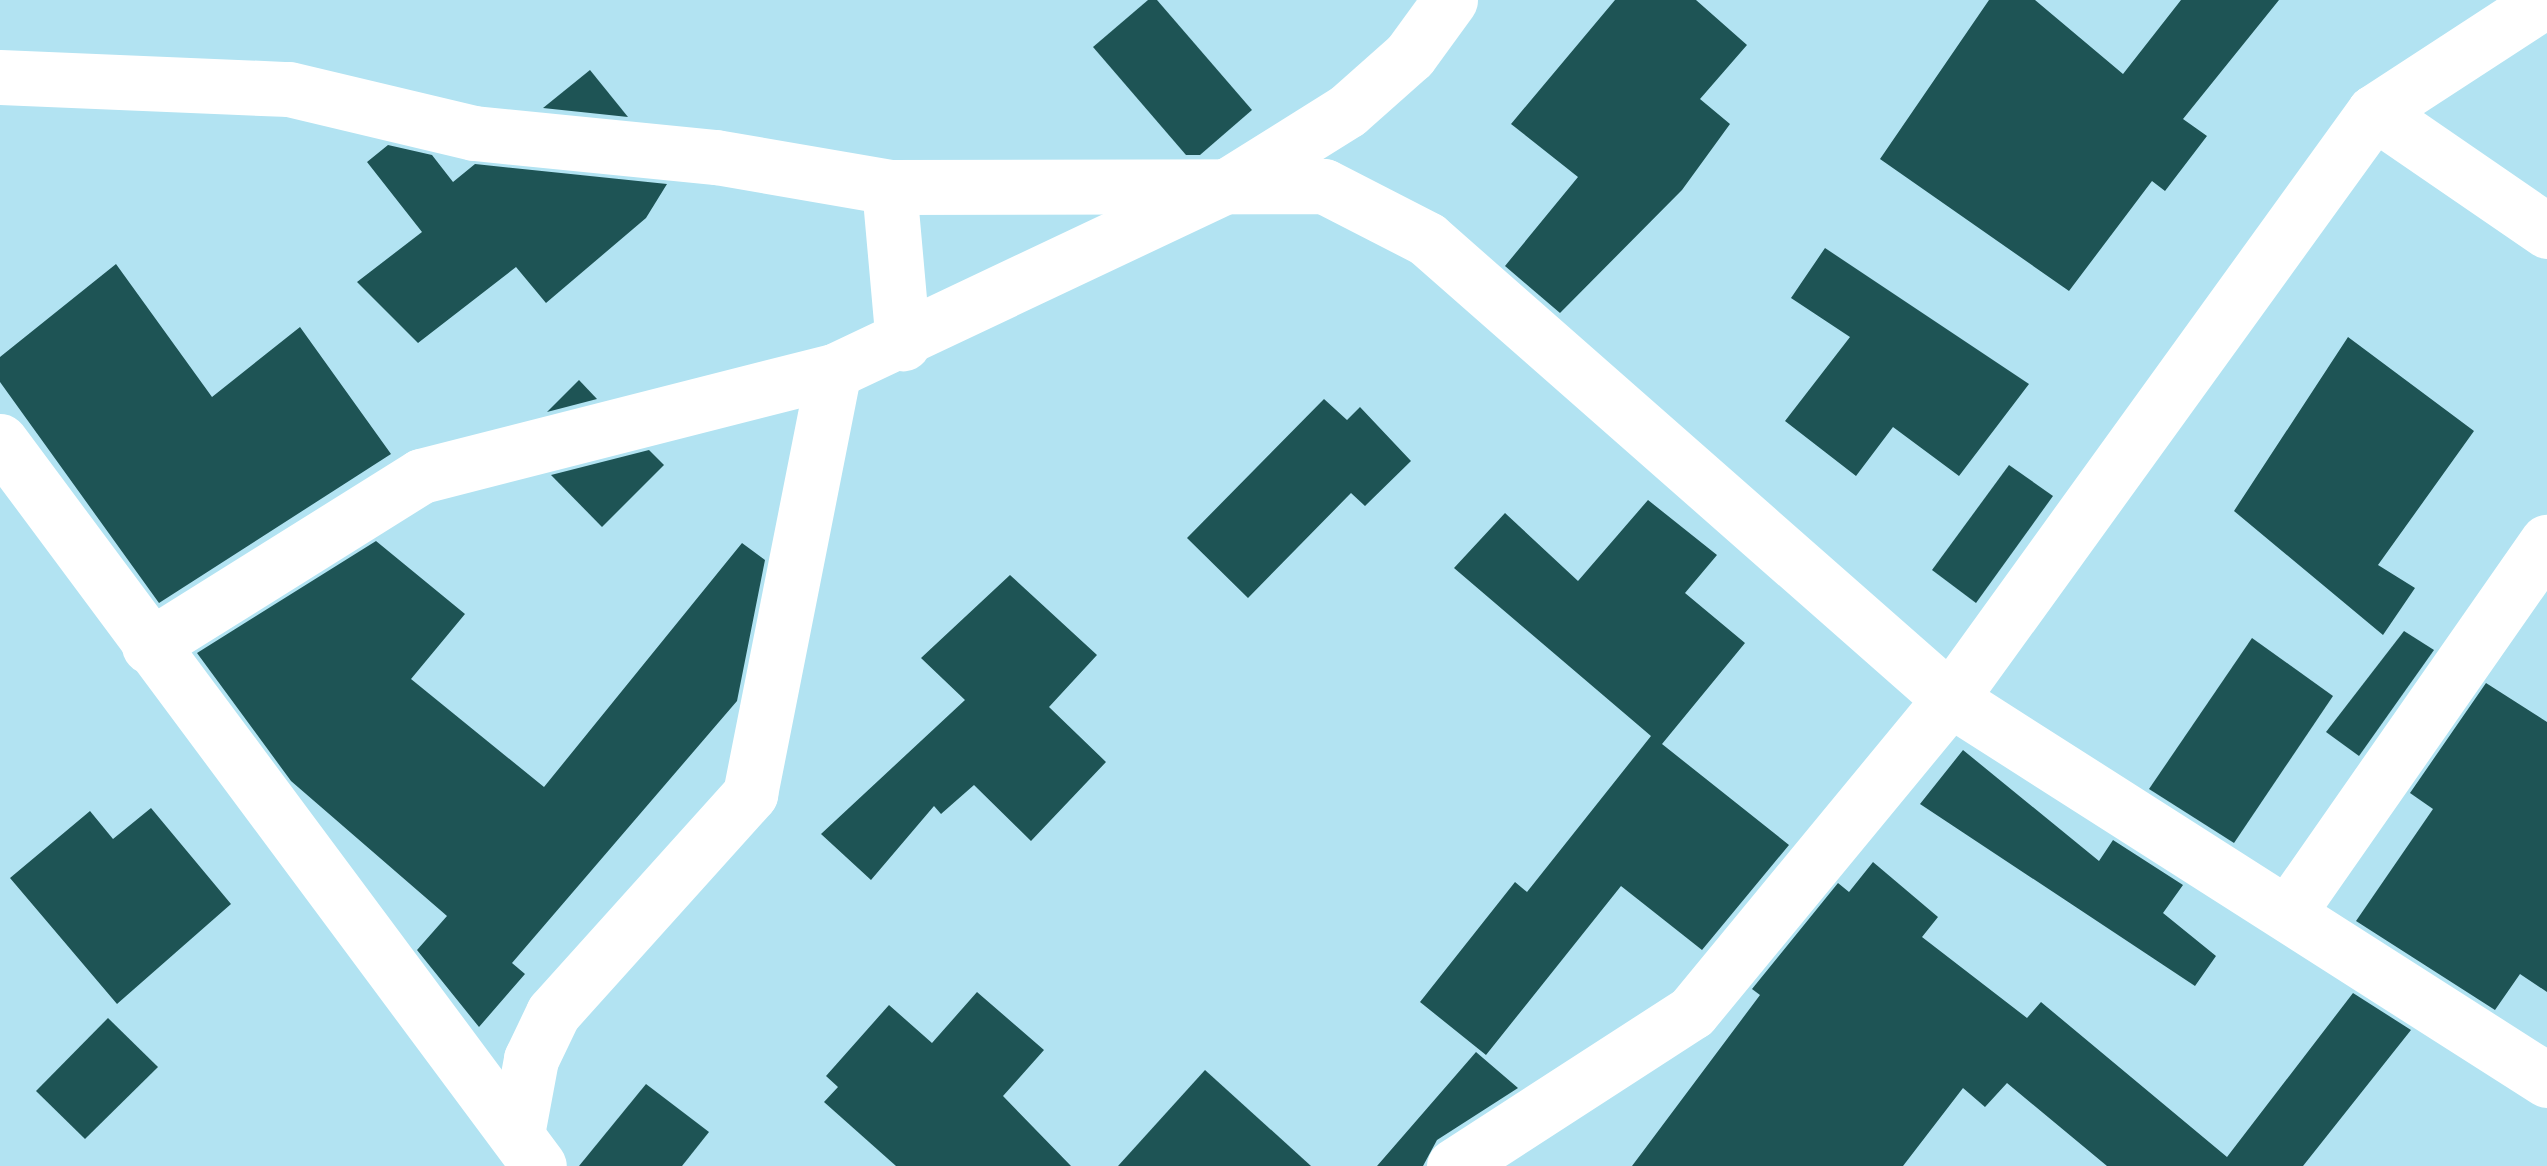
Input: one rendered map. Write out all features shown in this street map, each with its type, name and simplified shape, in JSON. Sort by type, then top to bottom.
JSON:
[{"type":"street","points":[[149,646],[421,476],[834,371],[902,343],[1230,184],[1347,112],[1410,56],[1450,0]]},
{"type":"street","points":[[1454,1166],[1692,1012],[1950,699],[2374,112],[2546,0]]},
{"type":"street","points":[[0,78],[288,90],[474,133],[716,157],[889,187],[1324,186],[1428,239],[1950,699],[2290,910],[2547,1080]]},
{"type":"street","points":[[2374,112],[2547,231]]},
{"type":"street","points":[[889,187],[902,343]]},
{"type":"street","points":[[528,1150],[531,1059],[553,1013],[750,794],[834,371]]},
{"type":"street","points":[[0,441],[528,1150]]},
{"type":"street","points":[[2290,910],[2547,542]]},
{"type":"building","points":[[1148,0],[1157,0],[1252,110],[1200,155],[1186,155],[1093,47]]},
{"type":"building","points":[[1615,0],[1696,0],[1747,45],[1700,99],[1730,124],[1682,190],[1560,313],[1505,266],[1578,177],[1511,124]]},
{"type":"building","points":[[1989,0],[2035,0],[2123,74],[2181,0],[2279,0],[2183,119],[2207,136],[2165,191],[2152,181],[2069,291],[1880,159]]},
{"type":"building","points":[[590,70],[628,117],[543,108]]},
{"type":"building","points":[[388,145],[432,155],[453,182],[475,164],[667,184],[646,218],[546,303],[516,267],[418,343],[357,282],[422,232],[367,162]]},
{"type":"building","points":[[1825,248],[2029,384],[1959,476],[1893,427],[1856,476],[1785,421],[1850,337],[1791,298]]},
{"type":"building","points":[[116,264],[212,397],[300,327],[391,454],[159,603],[0,382],[0,357]]},
{"type":"building","points":[[2348,337],[2474,431],[2378,565],[2415,588],[2383,635],[2234,511]]},
{"type":"building","points":[[579,380],[597,399],[547,412]]},
{"type":"building","points":[[1324,399],[1347,420],[1360,407],[1411,461],[1365,506],[1351,493],[1248,598],[1187,538]]},
{"type":"building","points":[[649,450],[664,465],[602,527],[551,475]]},
{"type":"building","points":[[2009,465],[2053,496],[1976,603],[1932,570]]},
{"type":"building","points":[[1648,500],[1717,555],[1685,593],[1745,643],[1662,744],[1789,845],[1702,950],[1621,886],[1486,1055],[1420,1002],[1515,882],[1527,892],[1651,736],[1454,568],[1505,513],[1578,581]]},
{"type":"building","points":[[376,541],[465,614],[411,679],[544,787],[742,543],[765,560],[737,701],[512,963],[525,974],[479,1027],[417,950],[447,916],[291,781],[197,653]]},
{"type":"building","points":[[1010,575],[1097,655],[1049,707],[1106,762],[1031,841],[974,785],[941,814],[934,806],[871,880],[821,834],[965,700],[921,658]]},
{"type":"building","points":[[2404,631],[2434,650],[2359,756],[2326,732]]},
{"type":"building","points":[[2252,638],[2333,696],[2234,843],[2149,789]]},
{"type":"building","points":[[2486,683],[2547,722],[2547,992],[2520,974],[2495,1010],[2356,921],[2433,809],[2410,793]]},
{"type":"building","points":[[1963,750],[2099,861],[2113,840],[2183,885],[2163,913],[2216,956],[2195,986],[1920,804]]},
{"type":"building","points":[[151,808],[231,904],[117,1004],[10,878],[90,811],[113,839]]},
{"type":"building","points":[[1873,862],[1938,917],[1922,937],[2027,1018],[2041,1002],[2227,1157],[2353,993],[2411,1030],[2303,1166],[2107,1166],[2007,1083],[1985,1107],[1963,1088],[1903,1166],[1632,1166],[1760,995],[1752,989],[1838,883],[1849,892]]},
{"type":"building","points":[[977,992],[1044,1050],[1003,1096],[1071,1166],[896,1166],[824,1102],[838,1087],[826,1076],[889,1005],[932,1043]]},
{"type":"building","points":[[108,1018],[158,1067],[85,1139],[36,1091]]},
{"type":"building","points":[[1476,1052],[1518,1088],[1437,1140],[1423,1166],[1377,1166]]},
{"type":"building","points":[[1205,1070],[1311,1166],[1118,1166]]},
{"type":"building","points":[[646,1084],[709,1132],[682,1166],[579,1166]]}]
